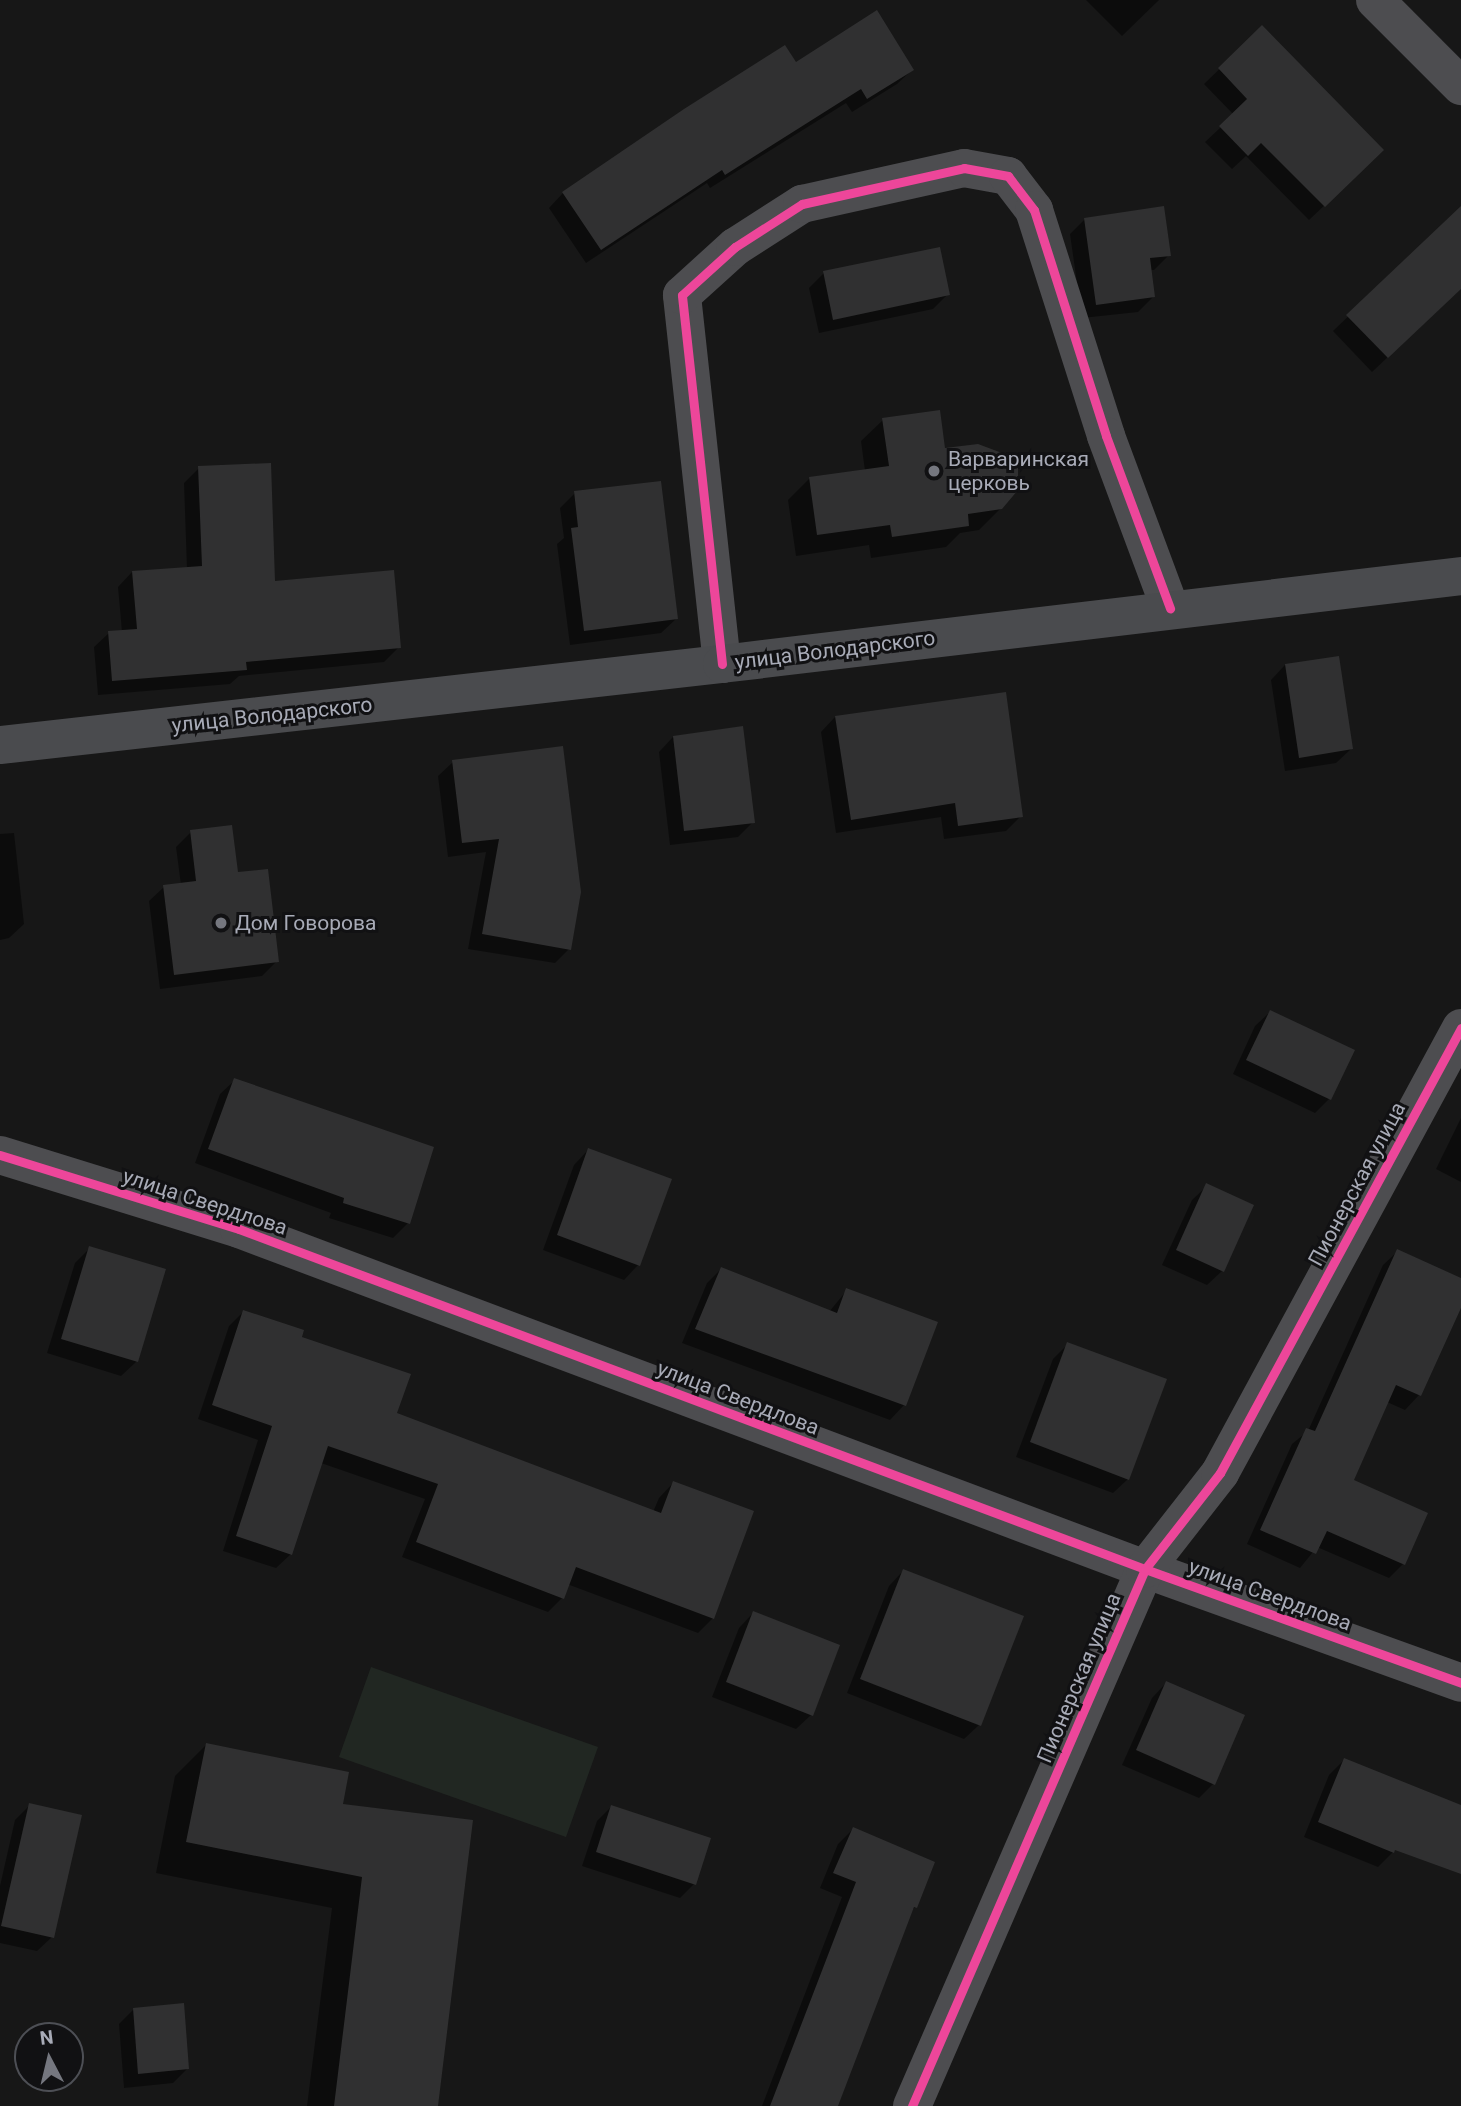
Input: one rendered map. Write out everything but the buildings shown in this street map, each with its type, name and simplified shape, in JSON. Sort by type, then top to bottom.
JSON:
[{"type":"main road","name":"улица Володарского","points":[[0,745],[722,664],[1170,608],[1461,576]]},
{"type":"street","points":[[1375,0],[1461,86]]},
{"type":"street","points":[[722,664],[682,295],[735,247],[802,204],[964,168],[1008,176],[1034,210],[1106,436],[1170,608]]},
{"type":"street","name":"Пионерская улица","points":[[912,2106],[1145,1569],[1220,1473],[1461,1028]]},
{"type":"street","name":"улица Свердлова","points":[[0,1155],[239,1229],[1145,1569],[1461,1683]]},
{"type":"shaded area","points":[[371,1667],[598,1747],[566,1837],[339,1757]]},
{"type":"cycle path","points":[[722,664],[682,295],[735,247],[802,204],[964,168],[1008,176],[1034,210],[1106,436],[1170,608]]},
{"type":"cycle path","points":[[912,2106],[1145,1569],[1220,1473],[1461,1028]]},
{"type":"cycle path","points":[[0,1155],[239,1229],[1145,1569],[1461,1683]]},
{"type":"place","name":"Варваринская церковь","points":[[934,471]]},
{"type":"place","name":"Дом Говорова","points":[[221,923]]}]
